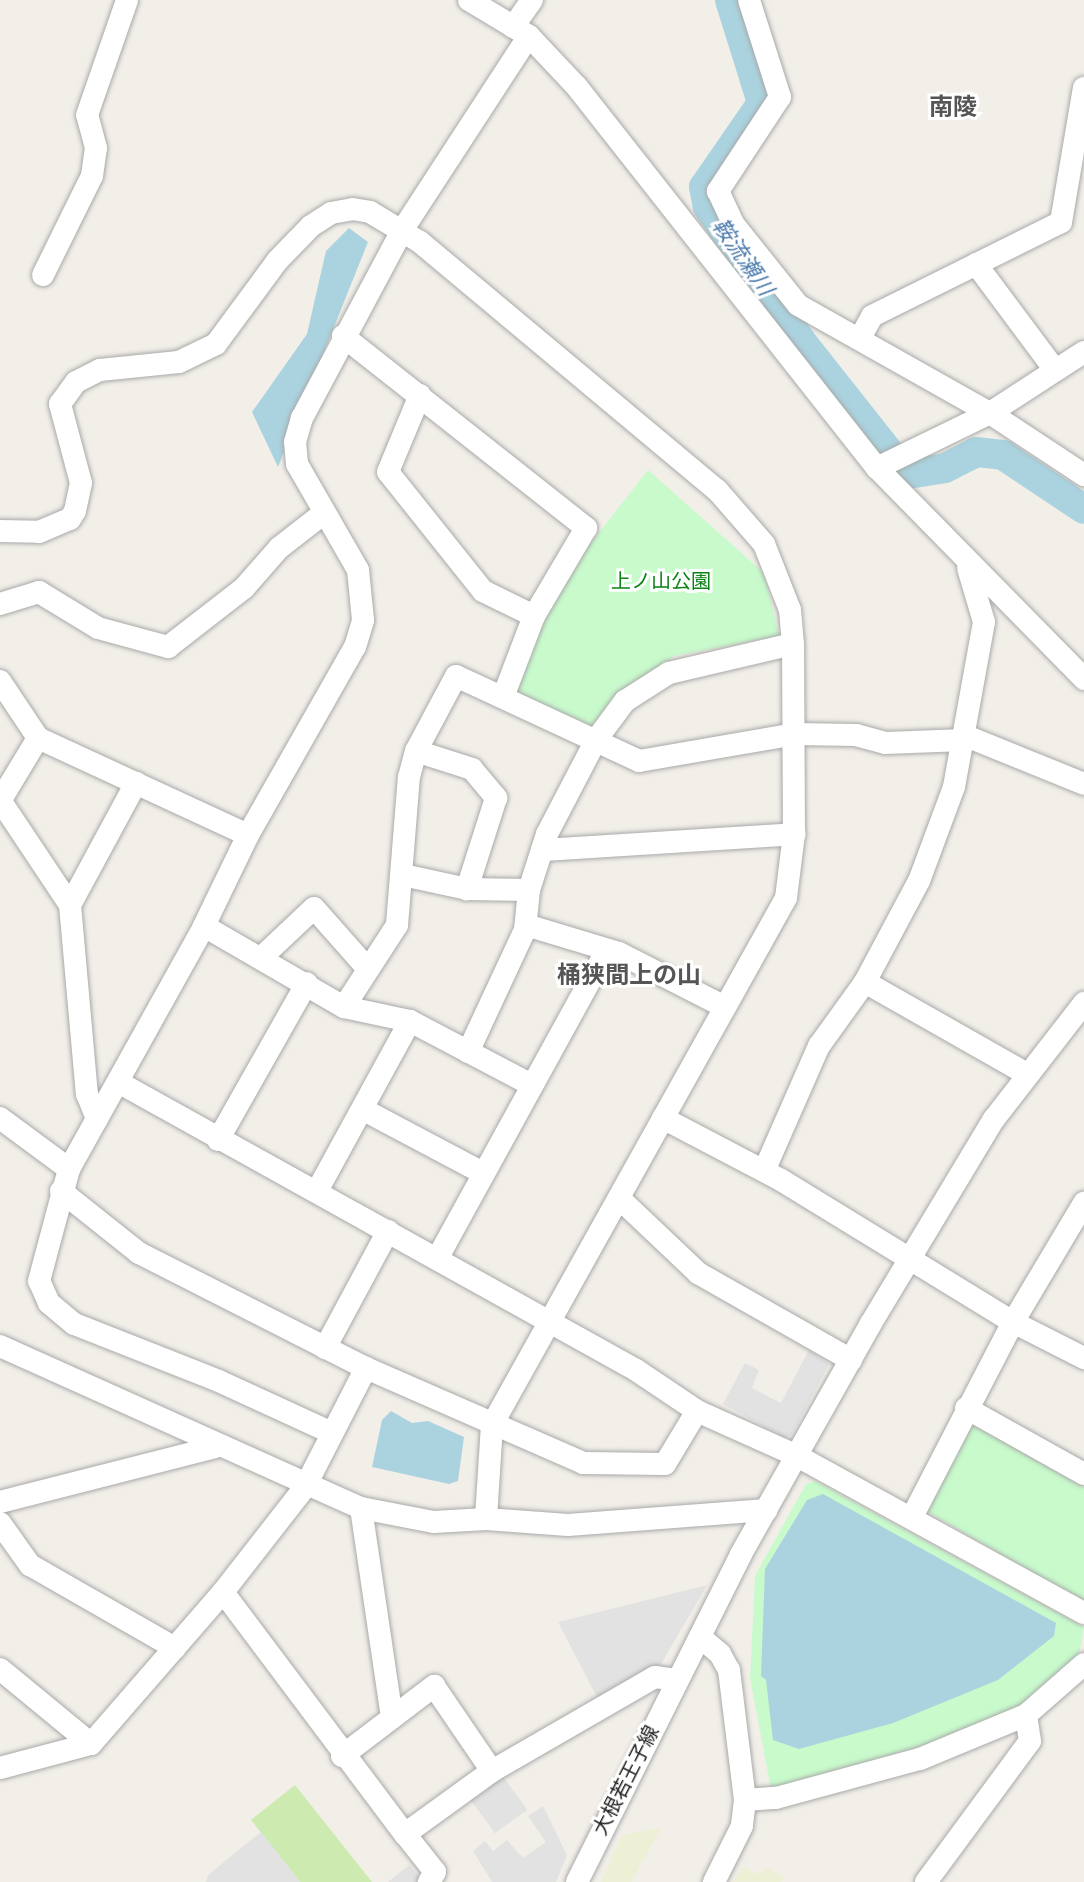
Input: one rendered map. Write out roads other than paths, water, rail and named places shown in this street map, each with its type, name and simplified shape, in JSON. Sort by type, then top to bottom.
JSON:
[{"type":"street","points":[[43,275],[92,176],[96,148],[87,115],[127,0]]},
{"type":"street","points":[[469,0],[521,31],[675,207],[877,468],[966,564],[1084,679]]},
{"type":"street","points":[[332,1433],[219,1381],[74,1324],[49,1303],[39,1281],[65,1180],[204,926],[248,835],[355,647],[363,620],[358,570],[297,464],[295,442],[343,336],[521,31],[532,0]]},
{"type":"street","points":[[749,0],[780,97],[723,178],[718,191],[723,207],[798,305],[990,413],[1084,475]]},
{"type":"street","points":[[860,338],[872,316],[1061,222],[1084,88]]},
{"type":"street","points":[[0,531],[39,532],[70,519],[75,511],[81,483],[60,404],[76,382],[100,370],[179,362],[216,344],[278,260],[331,213],[370,212],[403,229],[717,490],[764,544],[790,610],[793,644],[794,834],[786,898],[723,1006],[492,1425],[486,1519]]},
{"type":"street","points":[[976,264],[1055,370]]},
{"type":"street","points":[[343,336],[586,528],[534,616],[503,697]]},
{"type":"street","points":[[877,468],[990,413],[1084,352]]},
{"type":"street","points":[[420,395],[388,472],[483,591],[534,616]]},
{"type":"street","points":[[0,604],[39,592],[98,628],[168,647],[244,588],[279,548],[324,513]]},
{"type":"street","points":[[764,1171],[819,1046],[865,982],[919,881],[965,738],[984,622],[966,564]]},
{"type":"street","points":[[468,1052],[526,925],[529,890],[543,850],[596,740],[625,701],[669,673],[793,644]]},
{"type":"street","points":[[344,1007],[397,925],[409,777],[416,751],[456,676],[639,761],[795,734],[856,735],[885,743],[965,738],[1084,784]]},
{"type":"street","points":[[0,681],[38,738],[248,835]]},
{"type":"street","points":[[38,738],[0,801],[70,905],[87,1094],[97,1119]]},
{"type":"street","points":[[416,751],[472,769],[496,798],[467,889]]},
{"type":"street","points":[[70,905],[136,783]]},
{"type":"street","points":[[543,850],[794,834]]},
{"type":"street","points":[[403,875],[467,889],[529,890]]},
{"type":"street","points":[[262,957],[314,908],[367,968]]},
{"type":"street","points":[[526,925],[606,951],[723,1006]]},
{"type":"street","points":[[204,926],[344,1007],[410,1021],[532,1085]]},
{"type":"street","points":[[437,1259],[606,951]]},
{"type":"street","points":[[865,982],[1025,1073]]},
{"type":"street","points":[[218,1140],[307,983]]},
{"type":"street","name":"大根若王子線","points":[[577,1882],[676,1680],[766,1510],[851,1360],[1025,1073],[1084,1003]]},
{"type":"street","points":[[317,1191],[410,1021]]},
{"type":"street","points":[[118,1082],[218,1140],[388,1231],[547,1325],[636,1370],[697,1411],[797,1456],[1084,1613]]},
{"type":"street","points":[[364,1110],[483,1173]]},
{"type":"street","points":[[0,1118],[139,1253],[366,1368],[492,1425],[583,1463],[665,1464],[697,1411]]},
{"type":"street","points":[[663,1118],[764,1171],[912,1256],[1013,1322],[1084,1358]]},
{"type":"street","points":[[619,1198],[698,1273],[851,1360]]},
{"type":"street","points":[[912,1517],[1013,1322],[1084,1203]]},
{"type":"street","points":[[325,1348],[388,1231]]},
{"type":"street","points":[[0,1346],[215,1447],[361,1508],[434,1522],[486,1519],[568,1525],[766,1510]]},
{"type":"street","points":[[0,1768],[91,1744],[223,1592],[305,1487],[366,1368]]},
{"type":"street","points":[[966,1408],[1084,1474]]},
{"type":"street","points":[[0,1502],[215,1447]]},
{"type":"street","points":[[361,1508],[392,1718]]},
{"type":"street","points":[[0,1523],[30,1565],[175,1648]]},
{"type":"street","points":[[223,1592],[342,1756],[435,1872],[429,1882]]},
{"type":"street","points":[[700,1637],[720,1654],[729,1670],[745,1800],[742,1826],[714,1882]]},
{"type":"street","points":[[745,1800],[776,1798],[920,1759],[1026,1715],[1084,1664]]},
{"type":"street","points":[[0,1669],[91,1744]]},
{"type":"street","points":[[405,1834],[492,1771],[655,1677],[676,1680]]},
{"type":"street","points":[[342,1756],[434,1686],[492,1771]]},
{"type":"street","points":[[926,1882],[1030,1741],[1026,1715]]},
{"type":"water","points":[[349,228],[368,242],[278,467],[252,412],[307,334],[326,251]]},
{"type":"water","points":[[391,1411],[412,1423],[428,1421],[464,1437],[458,1481],[449,1484],[372,1467],[382,1420]]},
{"type":"water","points":[[823,1494],[1056,1623],[1054,1636],[998,1680],[893,1723],[799,1749],[773,1740],[766,1680],[761,1676],[765,1569],[807,1500]]},
{"type":"waterway","name":"鞍流瀬川","points":[[730,0],[762,103],[704,187],[708,207],[801,341],[888,451]]},
{"type":"waterway","name":"鞍流瀬川","points":[[908,474],[945,468],[976,452],[1003,455],[1084,509]]},
{"type":"district","name":"南陵","points":[[953,107]]},
{"type":"district","name":"桶狭間上の山","points":[[629,975]]},
{"type":"park label","name":"上ノ山公園","points":[[661,580]]}]
